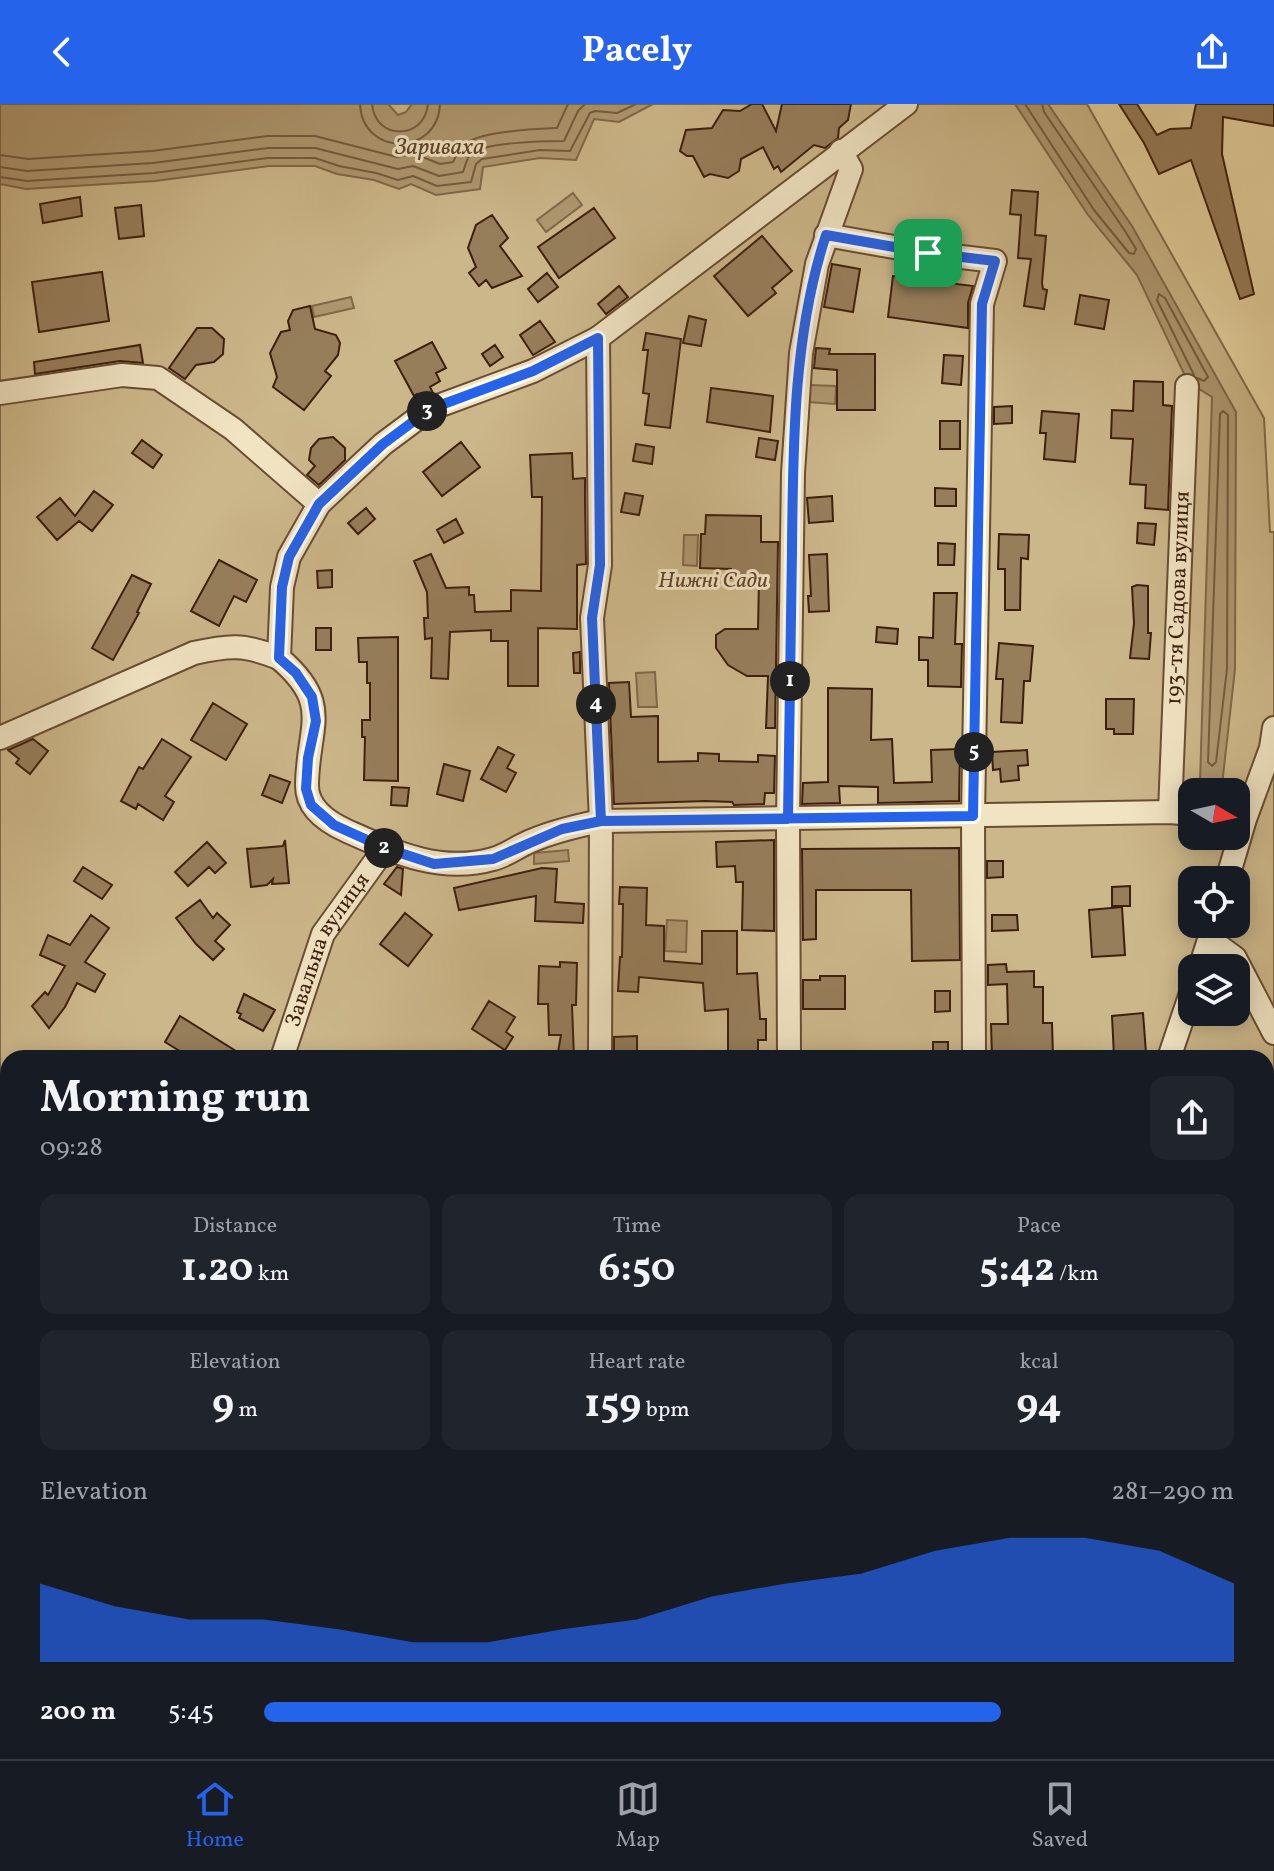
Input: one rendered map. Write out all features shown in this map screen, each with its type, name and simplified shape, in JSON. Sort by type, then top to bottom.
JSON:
[{"type":"street","points":[[279,658],[282,587],[289,557],[319,504],[383,444],[430,409],[533,371],[598,338],[906,104]]},
{"type":"street","points":[[789,1050],[788,819],[793,473],[801,353],[817,264],[851,169],[841,151]]},
{"type":"street","points":[[826,235],[995,261],[982,304],[973,816],[974,1050]]},
{"type":"street","points":[[598,338],[600,565],[592,618],[601,821],[600,1050]]},
{"type":"street","points":[[0,393],[122,375],[158,378],[233,429],[319,504]]},
{"type":"street","name":"193-тя Садова вулиця","points":[[1181,778],[1187,386]]},
{"type":"street","points":[[0,738],[194,653],[225,646],[252,648],[279,658],[296,673],[312,697],[316,721],[308,758],[306,789],[311,805],[334,825],[385,848],[434,864],[493,859],[562,829],[601,821],[1178,813]]},
{"type":"street","points":[[1250,796],[1271,748],[1274,728]]},
{"type":"street","name":"Завальна вулиця","points":[[285,1050],[323,934],[385,848]]},
{"type":"street","points":[[1217,938],[1235,958],[1274,1033]]},
{"type":"street","points":[[1172,1050],[1180,1026]]},
{"type":"green space","name":"Нижні Сади","points":[[0,104],[1087,104],[1264,418],[1270,532],[1274,532],[1274,1050],[0,1050]]},
{"type":"water","name":"Зариваха","points":[[0,104],[388,104],[398,115],[406,112],[412,104],[653,104],[619,122],[594,119],[576,160],[540,158],[483,167],[480,189],[436,195],[411,184],[399,189],[315,166],[269,166],[155,181],[26,189],[0,184]]},
{"type":"water","points":[[1015,104],[1048,104],[1132,226],[1236,412],[1235,669],[1223,778],[1200,778],[1212,397],[1188,382],[1137,275],[1088,215]]},
{"type":"water","points":[[573,193],[582,205],[546,232],[537,220]]},
{"type":"water","points":[[351,297],[354,308],[314,317],[312,306]]},
{"type":"water","points":[[809,385],[836,386],[835,404],[808,402]]},
{"type":"water","points":[[684,535],[698,535],[697,566],[683,565]]},
{"type":"water","points":[[655,672],[657,707],[638,707],[636,673]]},
{"type":"water","points":[[568,850],[569,861],[534,864],[534,853]]},
{"type":"water","points":[[667,920],[687,921],[686,952],[665,951]]},
{"type":"building","points":[[752,104],[762,104],[776,131],[782,104],[851,104],[848,120],[839,128],[838,138],[825,148],[814,145],[781,172],[778,166],[774,169],[763,147],[741,159],[739,171],[728,178],[710,174],[704,177],[693,156],[680,151],[686,130],[712,128],[723,110],[740,111]]},
{"type":"building","points":[[1119,104],[1137,104],[1157,135],[1170,129],[1191,128],[1196,104],[1274,104],[1274,126],[1223,117],[1222,154],[1254,294],[1240,299],[1191,160],[1159,174]]},
{"type":"building","points":[[1012,190],[1038,192],[1035,235],[1046,236],[1042,283],[1043,289],[1047,290],[1044,309],[1024,306],[1031,259],[1018,258],[1021,215],[1010,214]]},
{"type":"building","points":[[80,197],[82,216],[43,223],[40,204]]},
{"type":"building","points":[[141,205],[144,236],[119,239],[115,208]]},
{"type":"building","points":[[594,208],[615,238],[559,278],[538,247]]},
{"type":"building","points":[[492,215],[508,238],[500,246],[522,276],[492,288],[486,280],[479,286],[469,273],[476,267],[468,248],[476,225]]},
{"type":"building","points":[[762,236],[792,271],[772,288],[776,293],[748,316],[714,276]]},
{"type":"building","points":[[832,264],[860,269],[853,312],[824,307]]},
{"type":"building","points":[[102,272],[109,321],[39,332],[32,282]]},
{"type":"building","points":[[547,273],[558,287],[538,302],[528,289]]},
{"type":"building","points":[[893,276],[973,286],[968,303],[968,328],[888,317]]},
{"type":"building","points":[[619,286],[628,297],[606,314],[598,304]]},
{"type":"building","points":[[1080,295],[1109,300],[1104,329],[1075,324]]},
{"type":"building","points":[[310,306],[315,329],[336,335],[340,343],[338,355],[325,371],[331,376],[304,410],[273,387],[277,377],[270,353],[281,332],[290,330],[288,321],[293,310]]},
{"type":"building","points":[[689,316],[706,320],[701,346],[683,343]]},
{"type":"building","points":[[540,321],[555,342],[533,355],[520,335]]},
{"type":"building","points":[[197,328],[212,328],[224,339],[223,354],[214,362],[196,365],[185,379],[169,368]]},
{"type":"building","points":[[646,333],[681,339],[670,428],[645,425],[649,394],[643,393],[648,350],[643,350]]},
{"type":"building","points":[[432,342],[446,368],[436,373],[440,381],[430,387],[433,393],[420,399],[417,394],[414,396],[395,361]]},
{"type":"building","points":[[140,345],[143,363],[120,361],[35,374],[34,362]]},
{"type":"building","points":[[495,345],[503,357],[490,366],[482,354]]},
{"type":"building","points":[[816,348],[830,349],[829,354],[875,354],[875,410],[837,410],[837,370],[814,368]]},
{"type":"building","points":[[944,355],[963,356],[961,385],[942,383]]},
{"type":"building","points":[[1134,381],[1163,382],[1163,405],[1172,406],[1168,510],[1145,508],[1146,485],[1130,484],[1133,439],[1111,438],[1112,410],[1133,411]]},
{"type":"building","points":[[711,388],[773,396],[770,432],[707,422]]},
{"type":"building","points":[[1012,406],[1012,423],[994,424],[994,407]]},
{"type":"building","points":[[1042,411],[1079,414],[1075,462],[1044,459],[1046,433],[1040,433]]},
{"type":"building","points":[[940,421],[960,421],[960,449],[940,449]]},
{"type":"building","points":[[333,437],[345,448],[345,460],[319,485],[307,475],[315,466],[309,460],[311,448],[319,439]]},
{"type":"building","points":[[759,438],[778,441],[775,460],[756,457]]},
{"type":"building","points":[[142,440],[162,455],[153,468],[132,453]]},
{"type":"building","points":[[461,442],[480,467],[442,496],[423,472]]},
{"type":"building","points":[[636,444],[654,447],[652,464],[633,461]]},
{"type":"building","points":[[572,453],[573,479],[585,478],[586,564],[577,565],[577,629],[538,628],[538,686],[508,686],[508,641],[491,641],[491,630],[450,632],[448,679],[431,678],[432,638],[425,639],[424,618],[428,618],[427,592],[414,561],[431,554],[446,588],[469,587],[469,595],[474,595],[475,612],[511,611],[511,590],[541,591],[542,497],[532,497],[530,455]]},
{"type":"building","points":[[935,488],[956,489],[956,506],[935,506]]},
{"type":"building","points":[[94,491],[113,505],[92,531],[79,521],[57,540],[37,517],[60,498],[75,516]]},
{"type":"building","points":[[625,493],[643,496],[639,515],[621,512]]},
{"type":"building","points":[[832,496],[833,521],[809,523],[807,498]]},
{"type":"building","points":[[366,508],[375,519],[358,534],[348,523]]},
{"type":"building","points":[[706,515],[761,516],[761,542],[778,542],[775,728],[766,728],[768,676],[747,676],[728,665],[716,648],[716,635],[725,629],[758,629],[759,579],[731,578],[731,569],[700,568],[701,534],[705,534]]},
{"type":"building","points":[[456,519],[463,533],[444,543],[437,530]]},
{"type":"building","points":[[1138,523],[1156,524],[1154,545],[1137,543]]},
{"type":"building","points":[[999,534],[1029,535],[1028,559],[1021,558],[1020,610],[1005,610],[1005,569],[998,569]]},
{"type":"building","points":[[938,543],[955,544],[954,565],[938,565]]},
{"type":"building","points":[[827,554],[829,611],[809,612],[809,555]]},
{"type":"building","points":[[219,560],[257,580],[246,602],[234,596],[219,626],[191,611]]},
{"type":"building","points":[[332,570],[332,587],[318,588],[317,571]]},
{"type":"building","points":[[132,575],[151,584],[113,660],[92,648]]},
{"type":"building","points":[[1148,586],[1149,659],[1130,658],[1134,623],[1132,587]]},
{"type":"building","points":[[934,593],[957,593],[955,644],[962,644],[961,687],[928,686],[928,660],[919,660],[919,637],[933,638]]},
{"type":"building","points":[[877,627],[898,629],[897,644],[876,642]]},
{"type":"building","points":[[316,628],[331,628],[331,650],[316,650]]},
{"type":"building","points":[[398,637],[398,781],[364,780],[365,737],[362,737],[362,720],[370,720],[370,683],[367,683],[367,662],[359,662],[358,638]]},
{"type":"building","points":[[999,643],[1033,646],[1030,681],[1024,681],[1022,723],[1001,722],[1003,679],[996,679]]},
{"type":"building","points":[[580,652],[580,673],[574,673],[573,653]]},
{"type":"building","points":[[629,682],[631,717],[658,716],[658,762],[698,761],[698,753],[719,754],[719,761],[758,762],[758,755],[775,756],[774,793],[765,793],[764,804],[734,805],[732,802],[706,801],[614,804],[609,683]]},
{"type":"building","points":[[828,688],[872,689],[871,740],[892,739],[894,783],[932,782],[931,750],[960,749],[959,801],[878,803],[878,787],[839,786],[840,803],[802,804],[803,783],[828,782]]},
{"type":"building","points":[[1106,699],[1134,699],[1133,734],[1114,734],[1114,729],[1106,729]]},
{"type":"building","points":[[213,703],[247,724],[226,760],[191,740]]},
{"type":"building","points":[[33,739],[48,751],[30,774],[16,763],[19,759],[8,750]]},
{"type":"building","points":[[162,739],[191,757],[165,796],[174,802],[163,820],[138,804],[136,809],[121,801],[139,767],[143,769]]},
{"type":"building","points":[[498,747],[514,755],[507,768],[516,773],[506,792],[481,779]]},
{"type":"building","points":[[1027,750],[1028,765],[1018,766],[1019,780],[1001,782],[1000,769],[993,770],[992,752]]},
{"type":"building","points":[[444,764],[470,771],[463,801],[437,794]]},
{"type":"building","points":[[270,775],[290,782],[282,803],[262,795]]},
{"type":"building","points":[[392,787],[409,788],[407,806],[391,805]]},
{"type":"building","points":[[285,840],[289,883],[272,884],[273,879],[267,885],[251,887],[247,849],[283,846]]},
{"type":"building","points":[[774,840],[774,931],[742,930],[743,882],[736,882],[735,866],[717,867],[716,842]]},
{"type":"building","points":[[207,842],[226,863],[215,873],[209,867],[188,886],[175,872]]},
{"type":"building","points":[[959,848],[960,960],[912,961],[911,890],[816,890],[816,939],[803,940],[802,849]]},
{"type":"building","points":[[987,861],[1003,861],[1003,877],[987,878]]},
{"type":"building","points":[[83,867],[112,885],[102,899],[74,881]]},
{"type":"building","points":[[397,867],[403,869],[401,895],[384,884]]},
{"type":"building","points":[[542,868],[557,869],[555,902],[584,904],[583,923],[535,921],[536,896],[459,910],[454,888]]},
{"type":"building","points":[[1130,886],[1130,906],[1112,906],[1112,887]]},
{"type":"building","points":[[620,887],[647,888],[646,925],[664,926],[664,961],[702,964],[702,931],[737,931],[737,974],[757,973],[760,1019],[766,1019],[766,1040],[758,1040],[758,1050],[728,1050],[728,1009],[705,1011],[703,983],[639,977],[638,992],[618,991],[623,904],[619,904]]},
{"type":"building","points":[[200,900],[213,918],[217,913],[230,925],[215,941],[224,949],[213,960],[176,918]]},
{"type":"building","points":[[1122,907],[1125,955],[1092,957],[1089,910]]},
{"type":"building","points":[[405,913],[432,935],[408,966],[380,944]]},
{"type":"building","points":[[91,915],[109,928],[85,962],[105,974],[95,992],[77,983],[65,1007],[49,1028],[32,1006],[45,992],[48,995],[65,966],[40,955],[48,935],[70,945]]},
{"type":"building","points":[[992,915],[1017,915],[1018,930],[992,931]]},
{"type":"building","points":[[560,962],[577,963],[576,1005],[572,1005],[574,1050],[558,1050],[561,1035],[549,1035],[548,1004],[538,1004],[539,966],[560,967]]},
{"type":"building","points":[[1006,964],[1007,972],[1034,971],[1034,987],[1043,987],[1043,1023],[1052,1023],[1053,1050],[992,1050],[991,1024],[1008,1024],[1007,984],[988,985],[988,965]]},
{"type":"building","points":[[820,976],[845,976],[845,1009],[803,1009],[803,980],[820,980]]},
{"type":"building","points":[[935,991],[950,991],[950,1011],[935,1012]]},
{"type":"building","points":[[244,994],[275,1010],[263,1031],[239,1018],[241,1014],[237,1012]]},
{"type":"building","points":[[489,1001],[515,1017],[506,1032],[513,1037],[505,1050],[472,1029]]},
{"type":"building","points":[[1143,1013],[1146,1050],[1114,1050],[1112,1016]]},
{"type":"building","points":[[180,1016],[234,1050],[178,1050],[165,1042]]},
{"type":"building","points":[[637,1036],[637,1050],[614,1050],[614,1037]]},
{"type":"building","points":[[933,1042],[948,1042],[948,1050],[933,1050]]},
{"type":"route","points":[[928,253],[826,235],[817,264],[801,353],[793,473],[788,819],[601,821],[562,829],[493,859],[434,864],[385,848],[334,825],[311,805],[306,789],[308,758],[316,721],[312,697],[296,673],[279,658],[282,587],[289,557],[319,504],[383,444],[430,409],[533,371],[598,338],[600,565],[592,618],[601,821],[695,820],[788,819],[973,816],[982,304],[995,261],[928,253]]}]
